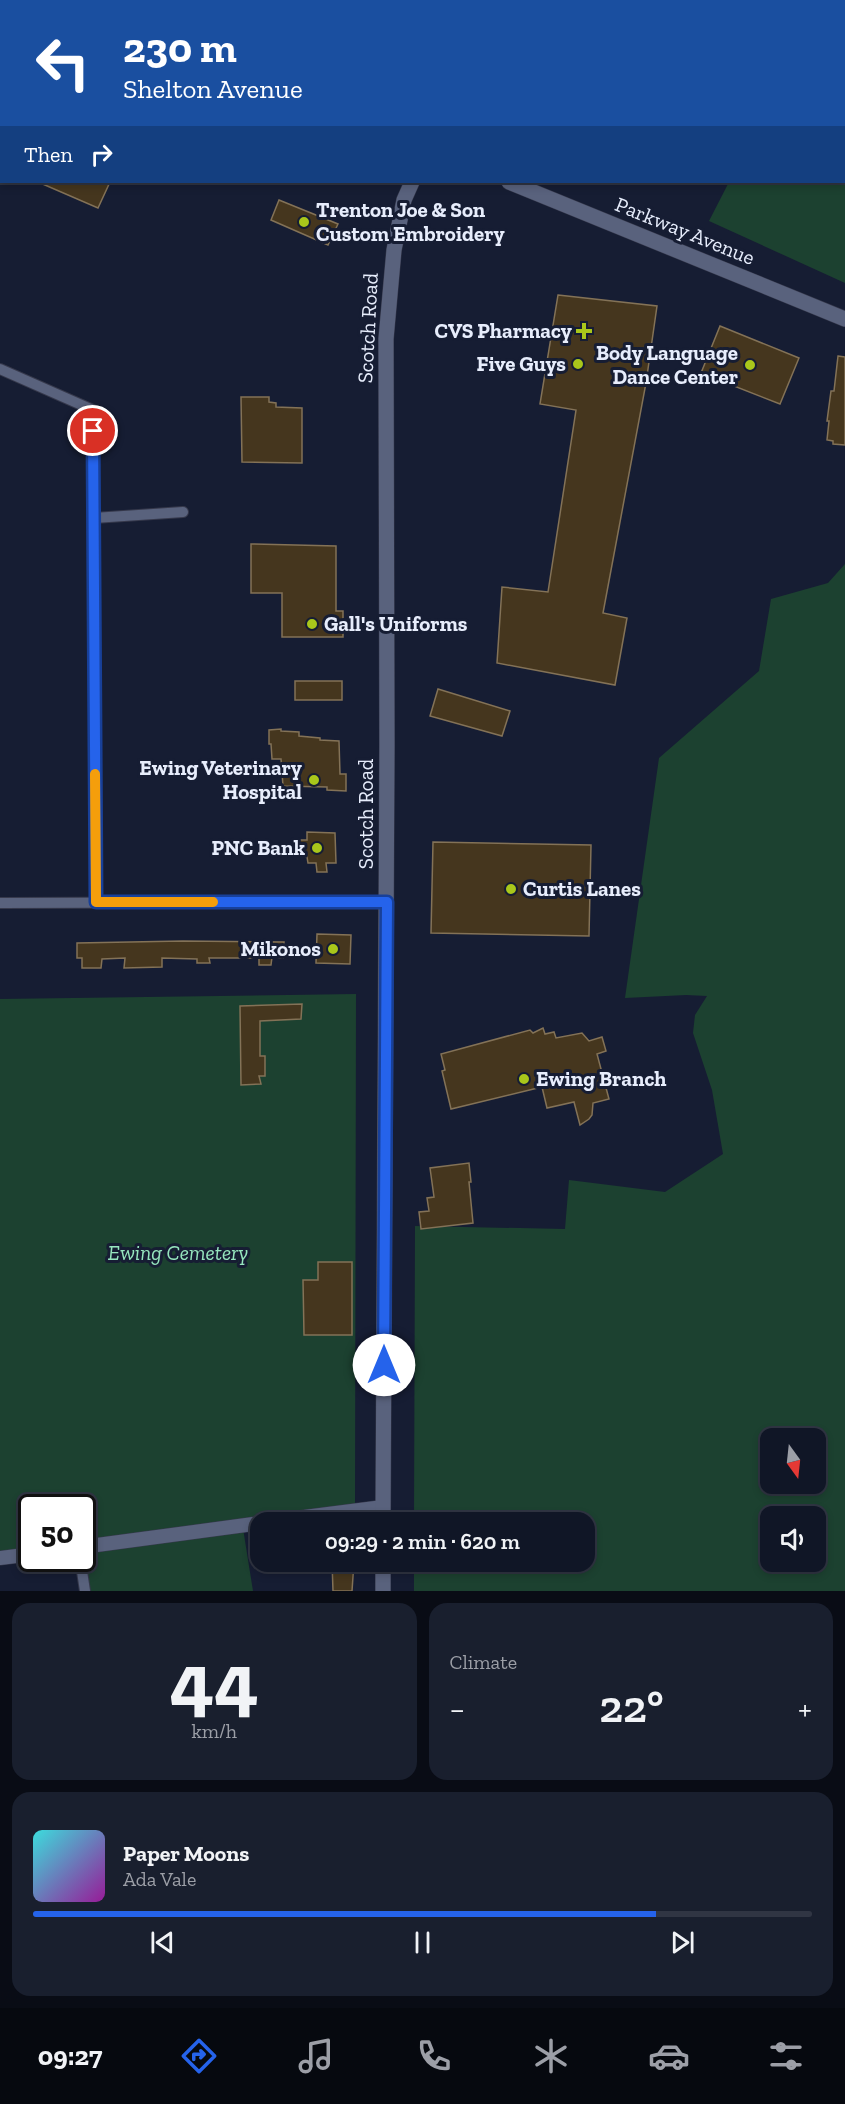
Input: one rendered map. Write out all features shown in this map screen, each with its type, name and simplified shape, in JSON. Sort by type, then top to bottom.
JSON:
[{"type":"main road","name":"Scotch Road","points":[[383,1512],[387,902],[386,339],[394,250],[404,200],[412,183]]},
{"type":"main road","name":"Parkway Avenue","points":[[511,183],[845,319]]},
{"type":"main road","points":[[383,1572],[383,1591]]},
{"type":"street","points":[[0,369],[93,410],[96,902]]},
{"type":"street","points":[[94,518],[183,513]]},
{"type":"street","points":[[0,903],[387,902]]},
{"type":"street","points":[[346,1512],[383,1507]]},
{"type":"street","points":[[96,1545],[250,1525]]},
{"type":"street","points":[[0,1558],[18,1556]]},
{"type":"street","points":[[82,1572],[85,1591]]},
{"type":"green space","points":[[728,183],[845,183],[845,283],[709,221]]},
{"type":"green space","points":[[845,564],[845,1591],[414,1591],[414,1572],[595,1572],[595,1512],[414,1512],[415,1226],[565,1229],[569,1180],[665,1192],[723,1154],[712,1090],[693,1033],[695,1015],[707,996],[625,998],[659,758],[759,671],[771,599],[828,583]]},
{"type":"green space","name":"Ewing Cemetery","points":[[356,994],[355,1507],[317,1512],[250,1512],[250,1521],[242,1522],[253,1591],[85,1591],[83,1572],[96,1572],[96,1494],[18,1494],[18,1549],[0,1551],[0,999]]},
{"type":"building","points":[[40,183],[110,183],[98,208]]},
{"type":"building","name":"Trenton Joe & Son Custom Embroidery","points":[[279,200],[338,224],[328,245],[271,220]]},
{"type":"building","points":[[558,295],[657,306],[646,383],[603,613],[627,618],[615,685],[497,663],[502,587],[548,592],[576,410],[540,404]]},
{"type":"building","name":"Body Language Dance Center","points":[[720,326],[799,358],[780,404],[701,373]]},
{"type":"building","points":[[838,356],[845,357],[845,445],[833,444],[833,441],[827,440],[829,421],[827,421],[831,391],[834,391]]},
{"type":"building","points":[[241,397],[269,397],[269,402],[276,403],[276,407],[302,408],[302,463],[242,462]]},
{"type":"building","points":[[251,544],[336,546],[336,611],[343,611],[343,637],[282,637],[282,593],[251,593]]},
{"type":"building","points":[[295,681],[342,681],[342,700],[295,700]]},
{"type":"building","points":[[438,689],[510,711],[502,736],[430,716]]},
{"type":"building","points":[[281,729],[281,731],[299,732],[299,736],[339,741],[340,774],[346,774],[346,791],[327,790],[327,787],[283,786],[281,759],[272,759],[271,744],[269,744],[269,730]]},
{"type":"building","name":"PNC Bank","points":[[307,832],[335,833],[336,863],[326,863],[327,872],[317,872],[316,863],[308,863],[307,857],[299,857],[298,840],[307,840]]},
{"type":"building","name":"Curtis Lanes","points":[[433,842],[591,845],[589,936],[431,933]]},
{"type":"building","name":"Mikonos","points":[[317,934],[351,935],[350,964],[316,963]]},
{"type":"building","points":[[284,942],[283,958],[272,957],[271,965],[259,965],[259,958],[209,958],[210,963],[197,963],[197,959],[162,958],[162,967],[124,968],[125,958],[102,959],[101,968],[82,968],[82,958],[77,958],[77,943]]},
{"type":"building","points":[[302,1004],[301,1019],[260,1021],[260,1056],[265,1056],[265,1076],[259,1076],[261,1084],[241,1085],[240,1006]]},
{"type":"building","name":"Ewing Branch","points":[[543,1028],[545,1034],[554,1032],[556,1038],[582,1033],[589,1041],[602,1037],[606,1051],[597,1054],[609,1099],[593,1103],[592,1115],[589,1119],[580,1125],[574,1102],[547,1108],[542,1087],[451,1109],[442,1071],[445,1070],[441,1054],[530,1030],[533,1033]]},
{"type":"building","points":[[469,1163],[473,1223],[421,1229],[419,1212],[429,1211],[427,1198],[434,1197],[430,1168]]},
{"type":"building","points":[[318,1262],[352,1262],[352,1335],[304,1335],[303,1280],[318,1280]]},
{"type":"building","points":[[332,1572],[353,1572],[352,1591],[333,1591]]},
{"type":"slow traffic","points":[[95,774],[96,902],[213,902]]},
{"type":"place","name":"Trenton Joe & Son Custom Embroidery","points":[[304,222]]},
{"type":"place","name":"CVS Pharmacy","points":[[584,331]]},
{"type":"place","name":"Five Guys","points":[[578,364]]},
{"type":"place","name":"Body Language Dance Center","points":[[750,365]]},
{"type":"place","name":"Gall's Uniforms","points":[[312,624]]},
{"type":"place","name":"Ewing Veterinary Hospital","points":[[314,780]]},
{"type":"place","name":"PNC Bank","points":[[317,848]]},
{"type":"place","name":"Curtis Lanes","points":[[511,889]]},
{"type":"place","name":"Mikonos","points":[[333,949]]},
{"type":"place","name":"Ewing Branch","points":[[524,1079]]},
{"type":"route","points":[[93,431],[96,902],[387,902],[384,1365]]}]
